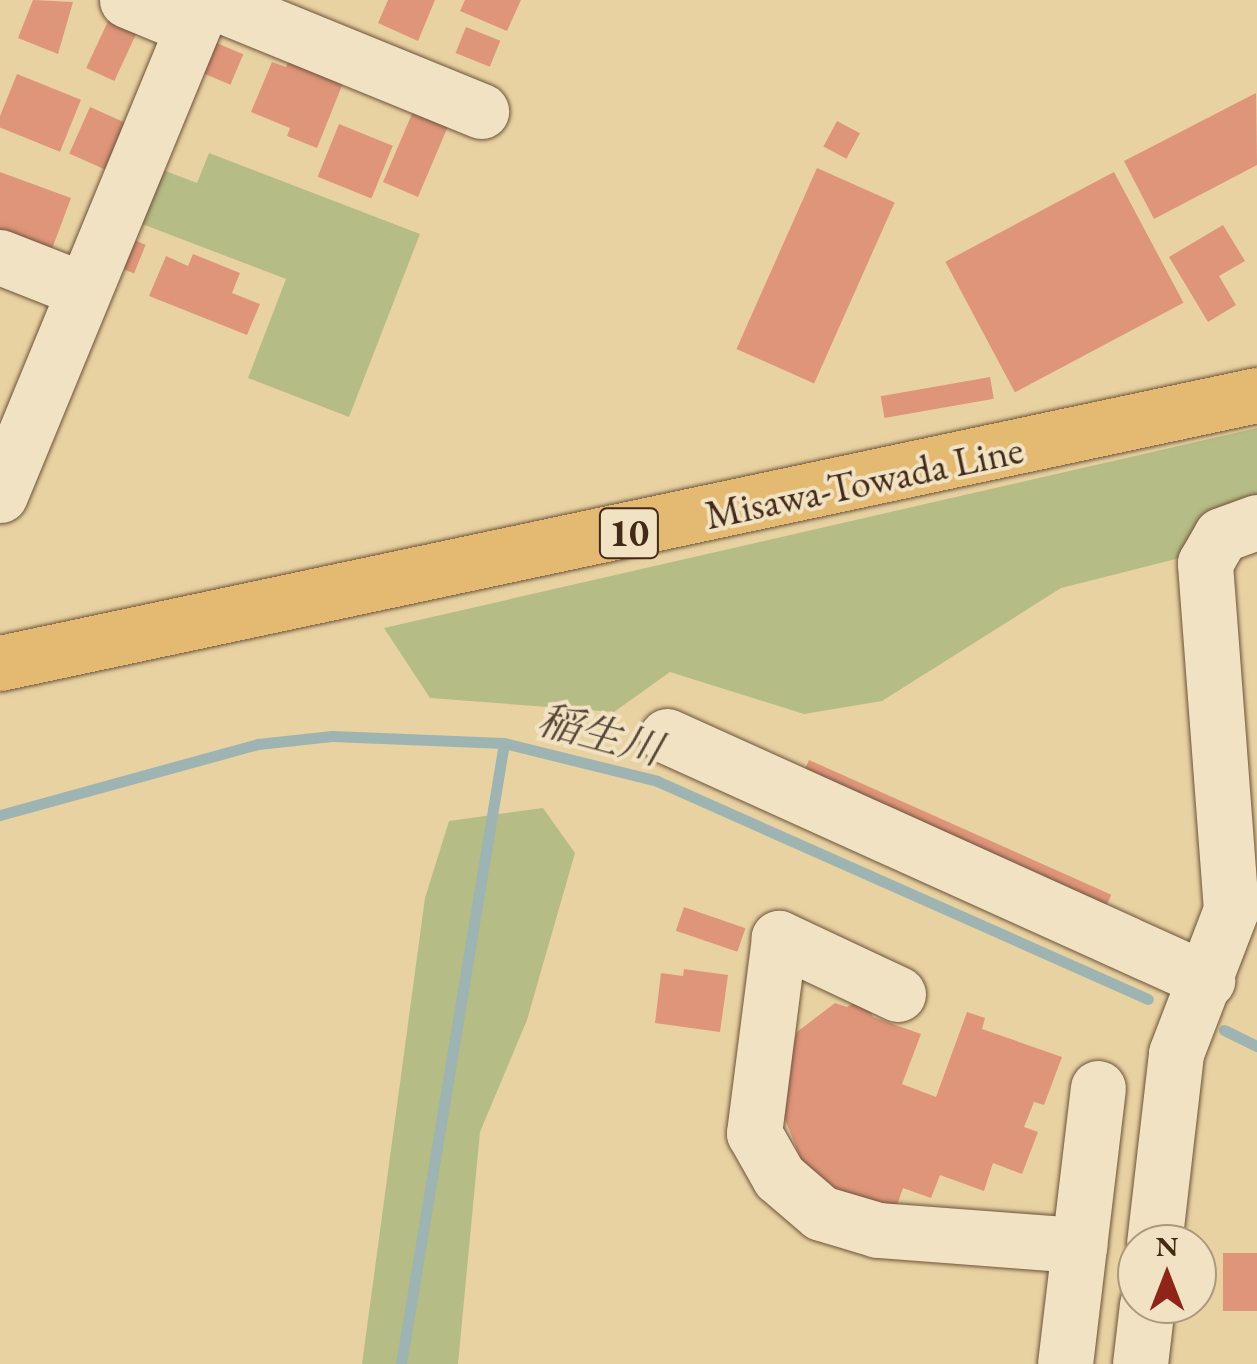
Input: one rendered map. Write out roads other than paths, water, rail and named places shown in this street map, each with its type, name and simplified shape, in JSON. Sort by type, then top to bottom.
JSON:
[{"type":"main road","name":"Misawa-Towada Line","points":[[0,662],[250,606],[645,530],[1257,395]]},
{"type":"street","points":[[126,0],[202,9],[481,111]]},
{"type":"street","points":[[0,495],[202,9]]},
{"type":"street","points":[[0,256],[84,290]]},
{"type":"street","points":[[1156,1224],[1176,1053],[1207,980],[1244,916],[1205,563],[1221,535],[1257,522]]},
{"type":"street","points":[[667,736],[1207,980]]},
{"type":"street","points":[[898,994],[779,938],[754,1133],[780,1176],[820,1214],[878,1230],[1078,1245]]},
{"type":"street","points":[[1064,1364],[1098,1088]]},
{"type":"street","points":[[1140,1364],[1145,1324]]},
{"type":"waterway","name":"稲生川","points":[[0,815],[258,744],[332,736],[504,743],[657,781],[1148,999]]},
{"type":"waterway","points":[[401,1364],[504,743]]},
{"type":"waterway","name":"稲生川","points":[[1224,1030],[1257,1046]]}]
